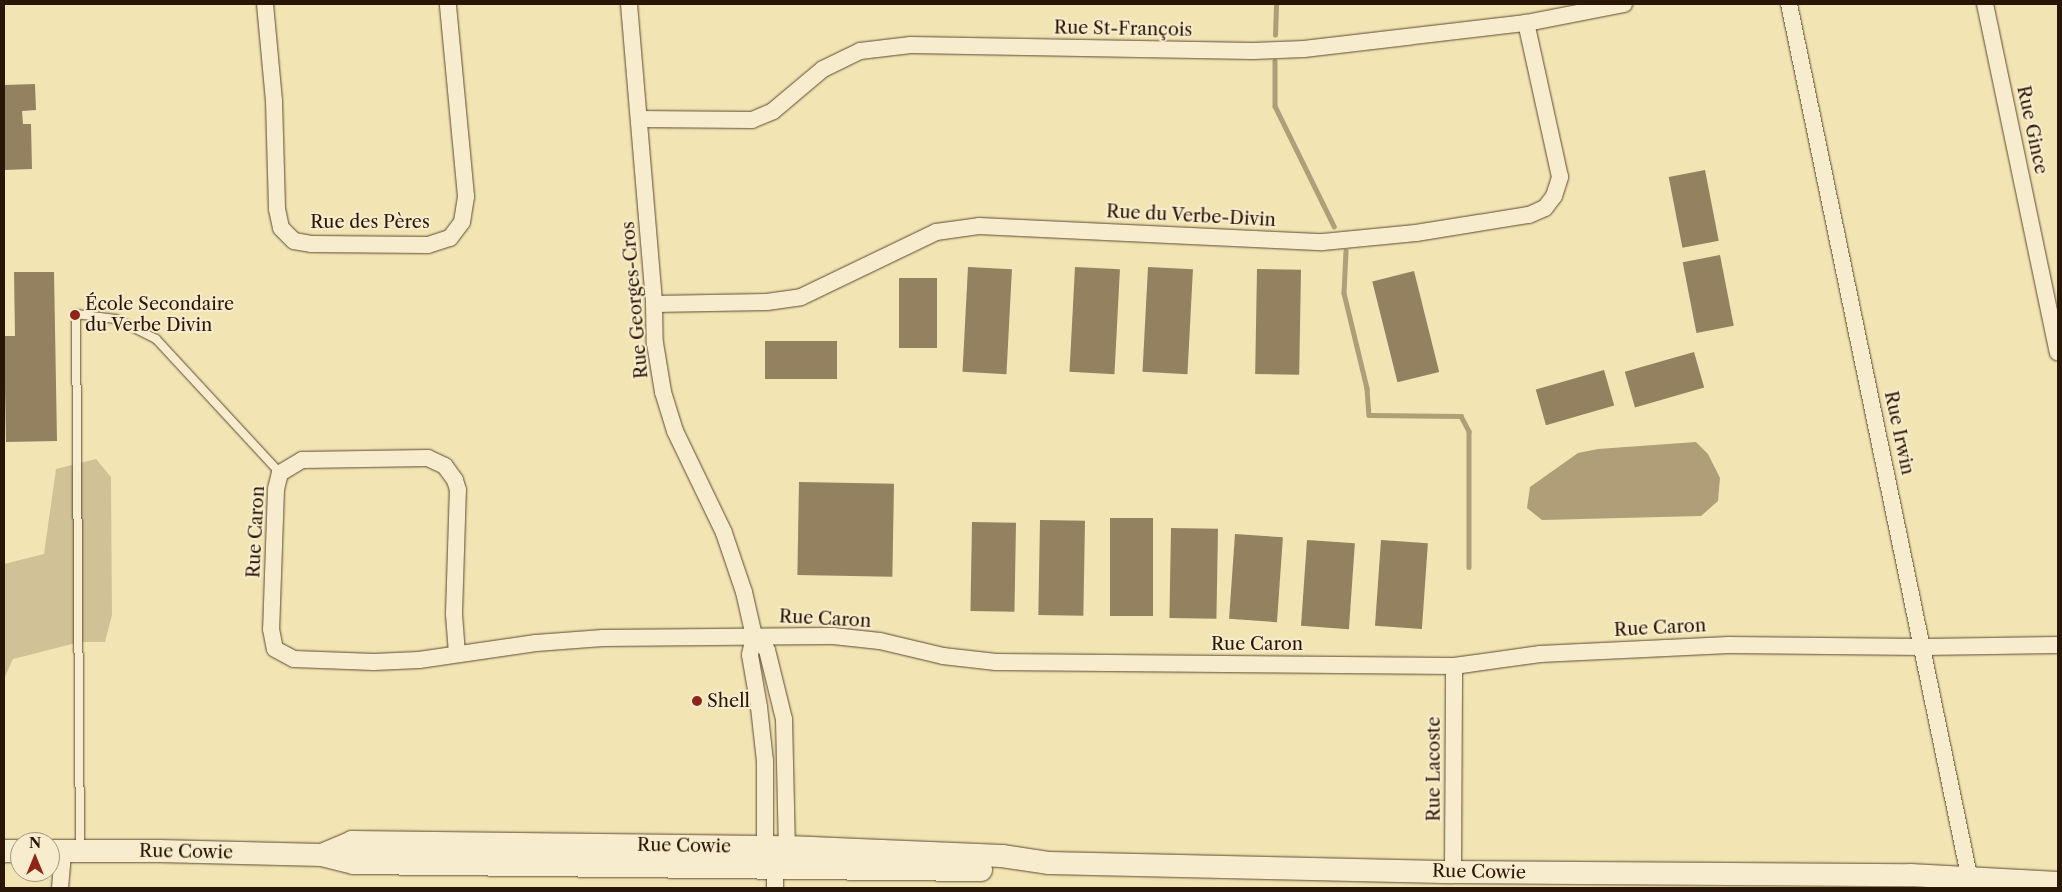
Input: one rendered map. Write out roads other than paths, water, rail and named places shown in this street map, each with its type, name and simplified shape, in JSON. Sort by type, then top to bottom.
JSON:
[{"type":"main road","name":"Rue Cowie","points":[[64,851],[159,850],[322,855],[354,863],[775,863],[1003,870],[1049,863],[1454,872],[1678,880],[1910,875],[2058,868]]},
{"type":"main road","name":"Rue Cowie","points":[[1910,875],[2058,883]]},
{"type":"street","name":"Rue des Pères","points":[[265,4],[274,101],[278,209],[282,228],[294,241],[311,244],[428,245],[450,238],[462,222],[466,196],[448,4]]},
{"type":"street","name":"Rue Georges-Cros","points":[[629,4],[657,352],[663,392],[674,431],[724,533],[744,592],[754,636],[750,655],[760,706],[775,863]]},
{"type":"street","name":"Rue St-François","points":[[639,119],[752,120],[773,112],[823,69],[853,54],[860,51],[911,45],[1253,52],[1304,49],[1526,23],[1624,4]]},
{"type":"street","name":"Rue Irwin","points":[[1789,4],[1924,647],[1968,871]]},
{"type":"street","name":"Rue Gince","points":[[1985,4],[2058,352]]},
{"type":"street","name":"Rue du Verbe-Divin","points":[[654,304],[767,302],[801,297],[832,284],[903,246],[936,232],[980,226],[1323,242],[1416,233],[1529,215],[1545,208],[1554,196],[1560,177],[1526,23]]},
{"type":"street","name":"Rue Caron","points":[[457,654],[454,614],[458,490],[455,480],[445,466],[428,458],[302,460],[280,473],[276,489],[271,629],[275,649],[294,659],[374,662],[419,660],[536,643],[603,638],[754,636],[833,636],[880,641],[943,656],[996,662],[1454,666],[1540,654],[1729,645],[1924,647],[2058,645]]},
{"type":"street","name":"Rue Georges-Cros","points":[[754,636],[767,650],[784,719],[775,863]]},
{"type":"street","name":"Rue Lacoste","points":[[1454,666],[1454,872]]},
{"type":"street","points":[[763,741],[784,739]]},
{"type":"street","points":[[60,888],[64,851]]},
{"type":"lane","points":[[64,851],[76,314],[116,319],[156,339],[280,473]]},
{"type":"waterway","points":[[1275,35],[1276,4]]},
{"type":"waterway","points":[[1275,61],[1275,106],[1334,226]]},
{"type":"waterway","points":[[1346,251],[1344,293],[1367,388],[1369,415],[1461,416],[1469,431],[1469,567]]},
{"type":"place","name":"École Secondaire du Verbe Divin","points":[[75,315]]},
{"type":"place","name":"Shell","points":[[697,701]]}]
